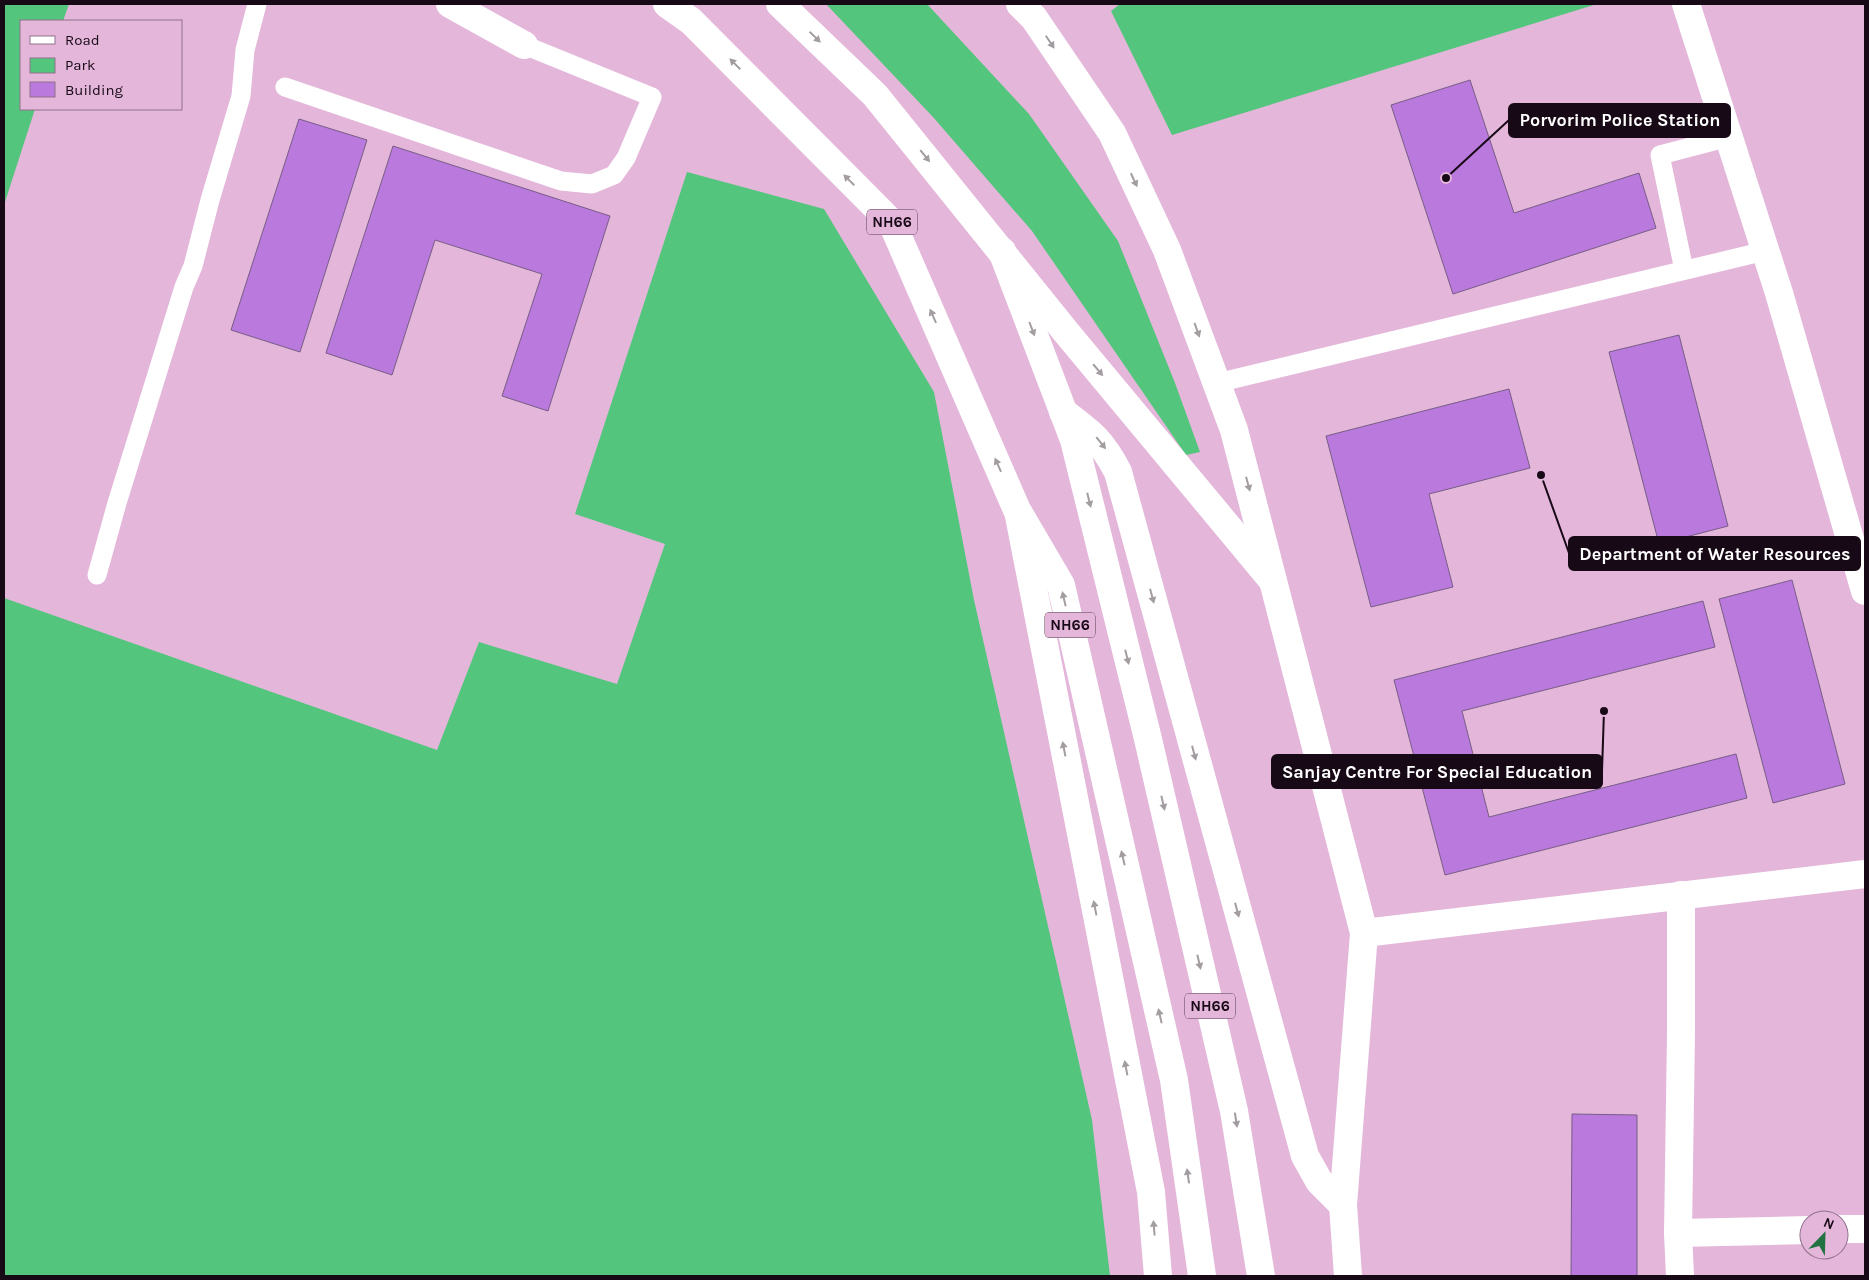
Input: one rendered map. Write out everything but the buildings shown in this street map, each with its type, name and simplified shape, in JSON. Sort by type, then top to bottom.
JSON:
[{"type":"main road","points":[[450,4],[524,45]]},
{"type":"main road","name":"NH66","points":[[667,4],[691,20],[892,223],[1017,510],[1061,585],[1174,1080],[1202,1276]]},
{"type":"main road","name":"NH66","points":[[780,4],[875,95],[1002,251],[1074,440],[1148,739],[1234,1111],[1261,1276]]},
{"type":"main road","points":[[1020,4],[1034,18],[1112,133],[1167,250],[1234,430],[1364,933],[1343,1205],[1348,1276]]},
{"type":"main road","points":[[1686,4],[1765,251],[1865,591]]},
{"type":"main road","points":[[1002,251],[1066,332],[1273,581]]},
{"type":"main road","points":[[1063,412],[1095,437],[1108,452],[1118,472],[1305,1156],[1319,1181],[1343,1205]]},
{"type":"main road","points":[[1017,510],[1151,1192],[1158,1276]]},
{"type":"main road","points":[[1364,933],[1865,874]]},
{"type":"main road","points":[[1680,1276],[1678,1233],[1682,1033],[1681,895]]},
{"type":"main road","points":[[1849,1229],[1865,1229]]},
{"type":"main road","points":[[1678,1233],[1799,1230]]},
{"type":"lane","points":[[97,576],[117,503],[184,287],[193,266],[210,200],[239,104],[245,50],[257,4]]},
{"type":"lane","points":[[286,87],[561,181],[592,184],[614,175],[626,158],[652,97],[524,45]]},
{"type":"lane","points":[[1684,270],[1660,155],[1728,137]]},
{"type":"lane","points":[[1216,383],[1765,251]]},
{"type":"green space","points":[[4,4],[69,4],[63,20],[20,20],[20,110],[35,110],[4,205]]},
{"type":"green space","points":[[826,4],[927,4],[1029,114],[1118,241],[1175,383],[1200,452],[1186,455],[1032,231],[933,117]]},
{"type":"green space","points":[[1120,4],[1597,4],[1172,135],[1111,11]]},
{"type":"green space","points":[[687,172],[824,209],[934,392],[974,600],[1092,1120],[1110,1276],[4,1276],[4,598],[437,750],[479,642],[617,684],[665,544],[575,514]]},
{"type":"place","name":"Porvorim Police Station","points":[[1446,178]]},
{"type":"place","name":"Department of Water Resources","points":[[1541,475]]},
{"type":"place","name":"Sanjay Centre For Special Education","points":[[1604,711]]}]
